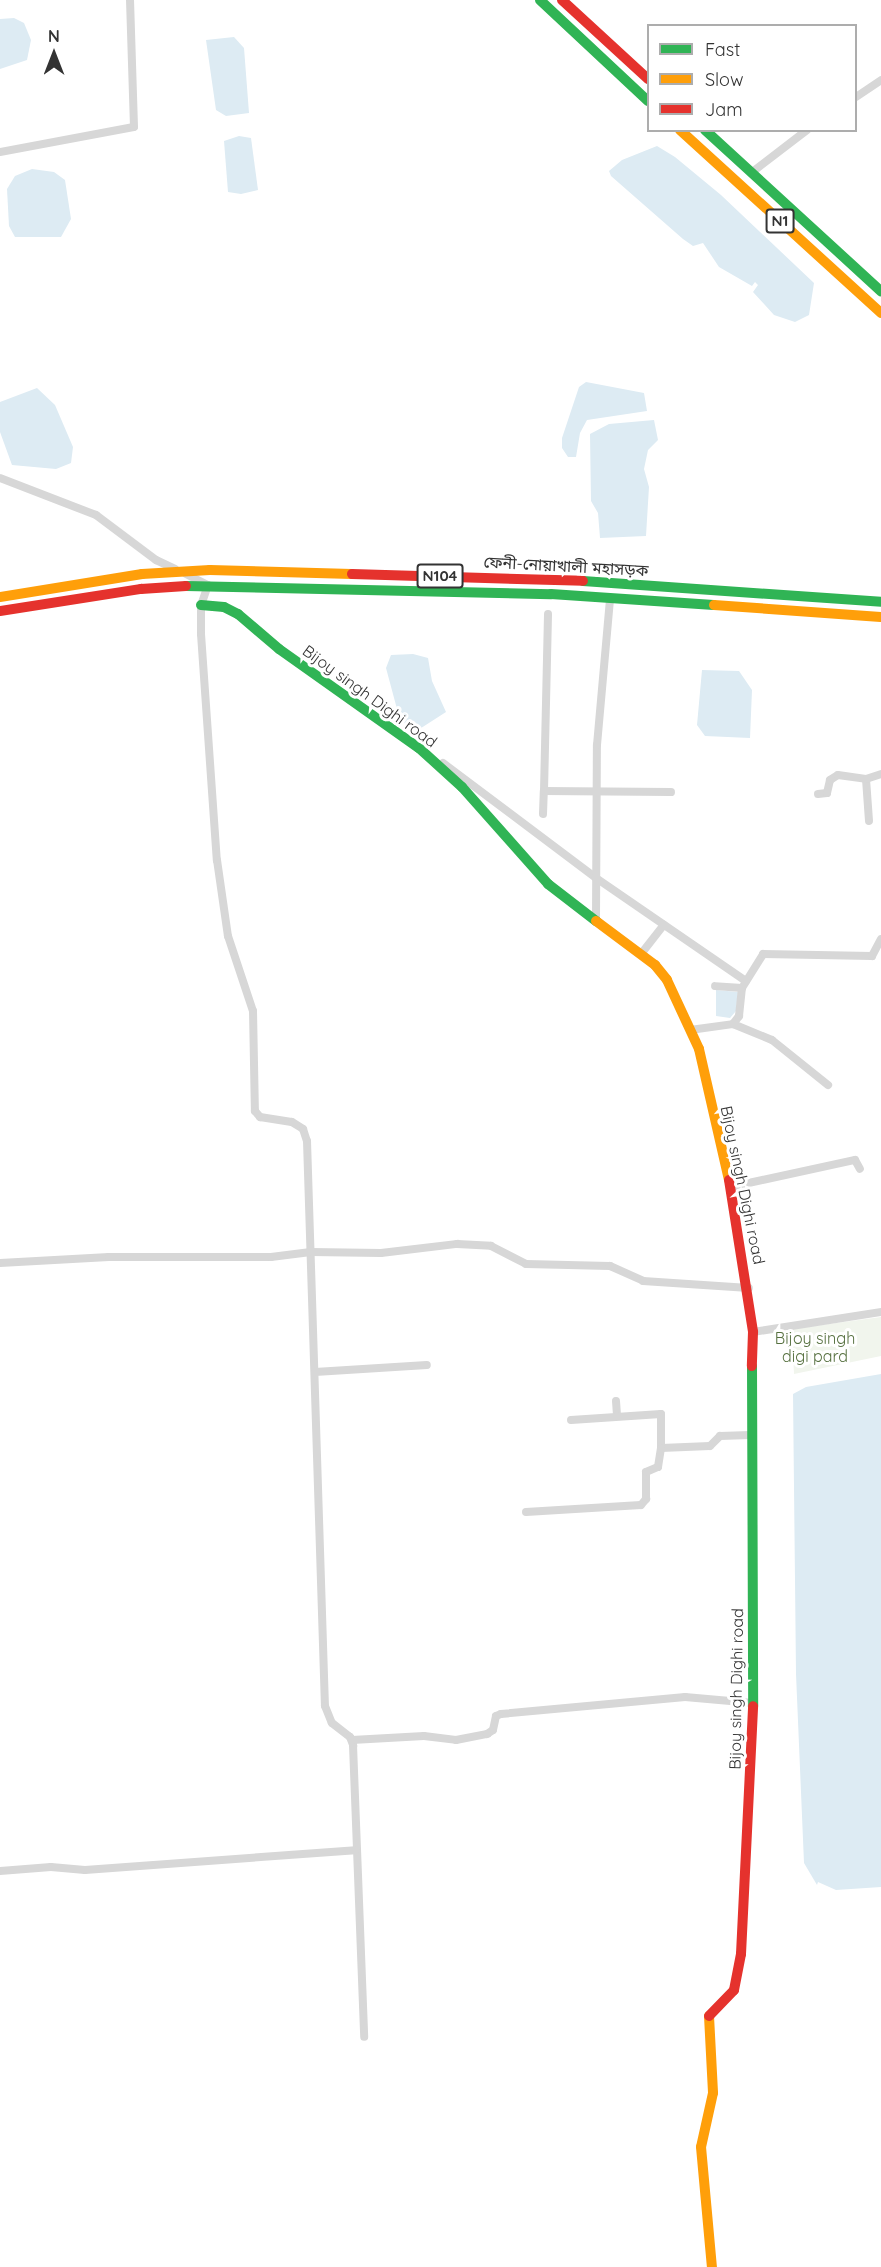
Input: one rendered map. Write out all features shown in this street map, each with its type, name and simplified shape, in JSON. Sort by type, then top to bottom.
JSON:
[{"type":"main road","points":[[540,0],[647,100]]},
{"type":"main road","points":[[562,0],[647,78]]},
{"type":"main road","name":"N1","points":[[683,132],[881,313]]},
{"type":"main road","name":"N1","points":[[707,132],[881,291]]},
{"type":"main road","name":"ফেনী-নোয়াখালী মহাসড়ক","points":[[0,597],[178,570],[555,579],[881,602]]},
{"type":"main road","name":"ফেনী-নোয়াখালী মহাসড়ক","points":[[0,612],[141,589],[208,585],[610,598],[881,617]]},
{"type":"main road","name":"Bijoy singh Dighi road","points":[[201,605],[225,607],[238,614],[279,649],[419,748],[462,787],[513,849],[548,884],[596,918],[640,954],[667,980],[699,1049],[730,1187],[749,1288],[753,1332],[750,1435],[753,1703],[741,1954],[734,1990],[720,2001],[710,2014],[712,2093],[701,2147],[703,2201],[712,2267]]},
{"type":"street","points":[[0,152],[125,132],[134,127],[130,0]]},
{"type":"street","points":[[857,97],[881,80]]},
{"type":"street","points":[[751,173],[804,132]]},
{"type":"street","points":[[0,478],[96,515],[156,560],[208,585],[201,605],[216,860],[228,936],[253,1011],[254,1103],[260,1117],[292,1122],[303,1130],[307,1142],[325,1706],[332,1723],[352,1740],[424,1736],[456,1740],[487,1734],[493,1730],[496,1716],[501,1714],[685,1697],[753,1703]]},
{"type":"street","points":[[596,918],[597,737],[610,598]]},
{"type":"street","points":[[543,814],[548,614]]},
{"type":"street","points":[[444,763],[596,878],[744,985]]},
{"type":"street","points":[[818,794],[827,793],[830,780],[838,775],[866,779],[881,774]]},
{"type":"street","points":[[866,779],[869,821]]},
{"type":"street","points":[[544,791],[671,792]]},
{"type":"street","points":[[640,954],[664,925]]},
{"type":"street","points":[[733,1024],[739,1016],[744,985],[764,954],[872,956],[878,952],[881,939]]},
{"type":"street","points":[[715,986],[744,985]]},
{"type":"street","points":[[690,1030],[733,1024],[772,1040],[828,1085]]},
{"type":"street","points":[[730,1187],[855,1160],[860,1169]]},
{"type":"street","points":[[0,1263],[108,1257],[271,1257],[311,1252],[491,1246],[526,1264],[610,1266],[643,1281],[686,1281],[749,1288]]},
{"type":"street","points":[[753,1332],[881,1312]]},
{"type":"street","points":[[315,1372],[427,1365]]},
{"type":"street","points":[[616,1401],[617,1416]]},
{"type":"street","points":[[526,1512],[641,1505],[646,1499],[646,1473],[658,1467],[662,1414],[571,1420]]},
{"type":"street","points":[[661,1448],[710,1446],[720,1436],[750,1435]]},
{"type":"street","points":[[352,1740],[364,2037]]},
{"type":"street","points":[[0,1871],[51,1867],[85,1870],[355,1850]]},
{"type":"green space","name":"Bijoy singh digi pard","points":[[881,1317],[881,1356],[794,1374],[792,1329]]},
{"type":"shaded area","points":[[14,18],[24,23],[31,40],[27,60],[0,69],[0,19]]},
{"type":"shaded area","points":[[234,37],[244,48],[249,113],[226,116],[216,110],[206,40]]},
{"type":"shaded area","points":[[239,136],[251,138],[258,190],[241,194],[228,192],[224,141]]},
{"type":"shaded area","points":[[657,146],[675,157],[721,195],[814,283],[809,315],[795,322],[774,315],[753,292],[758,285],[755,282],[752,286],[719,267],[703,243],[693,246],[683,239],[611,176],[609,171],[622,160]]},
{"type":"shaded area","points":[[32,169],[54,172],[65,180],[71,219],[61,237],[15,237],[9,226],[7,189],[15,176]]},
{"type":"shaded area","points":[[586,382],[644,393],[647,411],[587,420],[580,433],[576,457],[568,457],[562,448],[562,438],[579,387]]},
{"type":"shaded area","points":[[37,388],[55,405],[73,447],[71,463],[56,469],[12,465],[0,432],[0,402]]},
{"type":"shaded area","points":[[654,420],[658,440],[648,450],[644,469],[649,487],[646,536],[600,538],[598,513],[591,501],[590,434],[609,424]]},
{"type":"shaded area","points":[[413,654],[428,658],[432,681],[446,712],[418,730],[405,724],[397,709],[386,668],[391,655]]},
{"type":"shaded area","points":[[702,670],[739,671],[752,690],[750,738],[705,736],[697,725]]},
{"type":"shaded area","points":[[716,990],[738,992],[736,1011],[730,1018],[716,1016]]},
{"type":"shaded area","points":[[881,1374],[881,1887],[836,1890],[818,1882],[817,1885],[804,1863],[796,1674],[793,1394],[806,1387]]},
{"type":"traffic: fast","points":[[540,0],[647,100]]},
{"type":"traffic: fast","points":[[707,132],[881,291]]},
{"type":"traffic: fast","points":[[583,581],[881,602]]},
{"type":"traffic: fast","points":[[186,586],[551,594],[714,605]]},
{"type":"traffic: fast","points":[[201,605],[224,607],[238,614],[279,649],[419,748],[462,787],[548,884],[596,921]]},
{"type":"traffic: fast","points":[[752,1366],[753,1706]]},
{"type":"traffic: slow","points":[[682,132],[881,313]]},
{"type":"traffic: slow","points":[[0,597],[142,574],[210,570],[352,574]]},
{"type":"traffic: slow","points":[[714,605],[881,617]]},
{"type":"traffic: slow","points":[[596,921],[655,965],[667,980],[699,1049],[729,1180]]},
{"type":"traffic: slow","points":[[709,2016],[713,2093],[701,2147],[712,2267]]},
{"type":"traffic: jam","points":[[562,0],[647,78]]},
{"type":"traffic: jam","points":[[352,574],[583,581]]},
{"type":"traffic: jam","points":[[0,611],[141,589],[186,586]]},
{"type":"traffic: jam","points":[[729,1180],[753,1332],[752,1366]]},
{"type":"traffic: jam","points":[[709,2016],[734,1990],[741,1954],[753,1706]]}]
